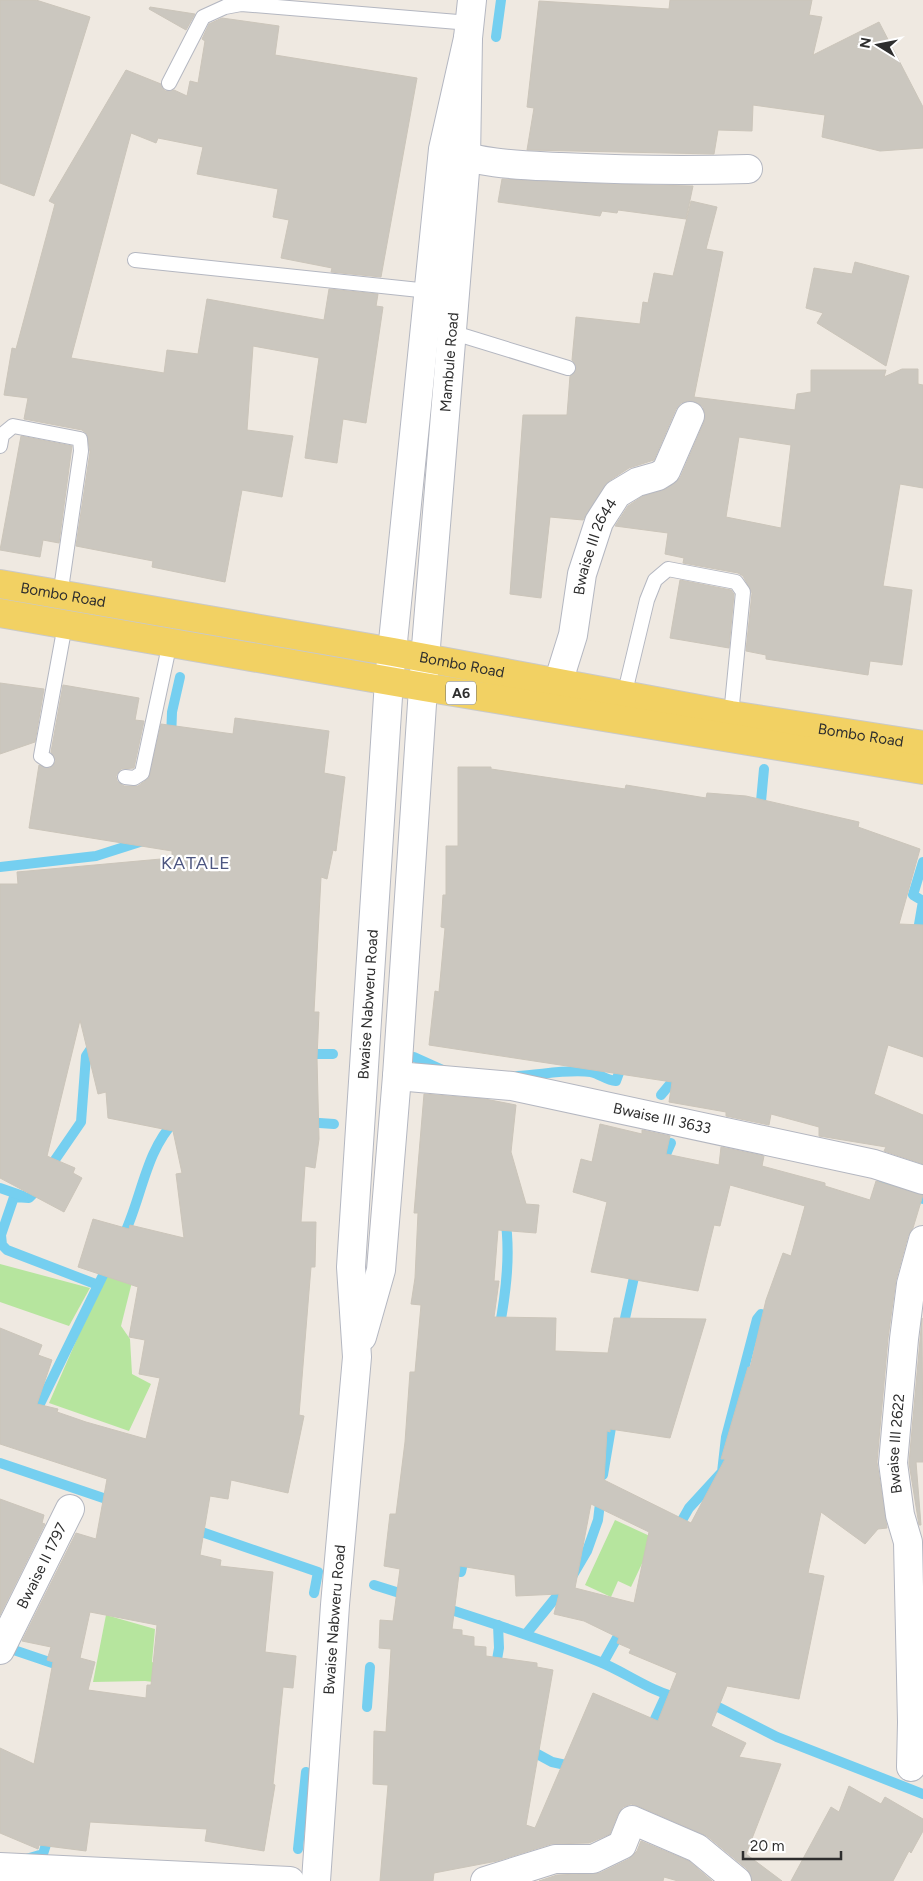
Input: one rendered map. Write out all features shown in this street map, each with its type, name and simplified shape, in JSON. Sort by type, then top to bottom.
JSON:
[{"type":"main road","name":"Bombo Road","points":[[0,584],[60,596],[393,652],[731,716],[923,745]]},
{"type":"main road","name":"Bombo Road","points":[[0,613],[424,687],[923,770]]},
{"type":"street","name":"Mambule Road","points":[[393,652],[429,291],[454,154],[470,20]]},
{"type":"street","name":"Mambule Road","points":[[424,687],[451,332],[454,154]]},
{"type":"street","points":[[454,154],[516,165],[635,171],[748,169]]},
{"type":"street","name":"Bwaise III 2644","points":[[558,683],[572,635],[582,574],[600,522],[617,494],[637,482],[658,476],[666,471],[690,416]]},
{"type":"street","name":"Bwaise Nabweru Road","points":[[316,1881],[335,1605],[357,1357],[351,1267],[389,681],[393,652]]},
{"type":"street","name":"Bwaise Nabweru Road","points":[[357,1357],[381,1270],[397,1076],[424,687]]},
{"type":"street","name":"Bwaise III 3633","points":[[397,1076],[512,1086],[874,1164],[923,1180]]},
{"type":"street","name":"Bwaise III 2622","points":[[911,1767],[912,1722],[908,1542],[900,1515],[893,1463],[911,1284],[923,1240]]},
{"type":"street","name":"Bwaise II 1797","points":[[0,1650],[70,1509]]},
{"type":"street","points":[[485,1881],[555,1859],[593,1859],[622,1845],[632,1820],[697,1848],[737,1881]]},
{"type":"street","points":[[1,1869],[290,1881]]},
{"type":"lane","points":[[169,83],[203,17],[224,7],[241,4],[470,20]]},
{"type":"lane","points":[[135,260],[429,291]]},
{"type":"lane","points":[[451,332],[568,368]]},
{"type":"lane","points":[[0,446],[2,435],[13,426],[80,439],[81,450],[60,596]]},
{"type":"lane","points":[[624,696],[647,600],[655,580],[668,569],[724,579],[736,582],[743,592],[731,716]]},
{"type":"lane","points":[[46,760],[41,756],[65,625]]},
{"type":"lane","points":[[125,777],[134,778],[142,772],[170,642]]},
{"type":"green space","points":[[0,1264],[90,1288],[69,1326],[0,1302]]},
{"type":"green space","points":[[107,1270],[133,1278],[121,1326],[130,1339],[132,1374],[151,1384],[129,1431],[49,1403]]},
{"type":"green space","points":[[615,1520],[665,1543],[647,1553],[631,1587],[618,1581],[611,1597],[585,1585]]},
{"type":"green space","points":[[106,1615],[155,1629],[152,1662],[172,1671],[196,1687],[145,1681],[93,1682]]},
{"type":"building","points":[[0,0],[36,0],[90,17],[34,196],[0,183]]},
{"type":"building","points":[[670,0],[812,0],[809,15],[822,17],[813,55],[879,22],[923,107],[923,148],[880,151],[822,137],[825,115],[753,105],[752,131],[718,130],[714,154],[527,150],[534,108],[527,107],[539,1],[669,9]]},
{"type":"building","points":[[150,7],[195,14],[186,30],[149,9]]},
{"type":"building","points":[[222,18],[279,26],[275,55],[417,78],[381,277],[331,272],[332,268],[281,258],[289,220],[273,217],[278,189],[197,174],[203,147],[158,138],[156,143],[131,133],[71,358],[164,373],[167,350],[198,354],[207,299],[324,320],[329,289],[378,294],[376,306],[383,307],[366,423],[343,419],[337,463],[305,458],[319,358],[253,346],[247,430],[293,436],[282,497],[242,490],[225,582],[152,567],[153,561],[76,546],[90,452],[87,434],[82,430],[24,419],[28,398],[4,395],[12,348],[16,349],[55,204],[49,201],[126,70],[161,84],[165,91],[174,90],[187,96],[190,81],[198,83],[205,41],[202,39],[209,24]]},
{"type":"building","points":[[502,179],[693,186],[686,219],[618,210],[617,213],[602,211],[600,216],[498,202]]},
{"type":"building","points":[[691,201],[717,207],[706,249],[723,252],[694,397],[795,410],[797,394],[811,392],[811,370],[886,370],[884,377],[902,369],[918,369],[918,384],[923,385],[923,488],[900,484],[883,586],[912,590],[902,665],[870,661],[868,675],[766,659],[766,655],[746,651],[752,593],[743,576],[738,573],[683,563],[684,558],[665,554],[668,533],[615,526],[628,506],[643,496],[666,489],[680,478],[704,422],[705,414],[703,407],[696,402],[688,401],[681,403],[676,409],[654,460],[629,468],[609,481],[583,520],[550,517],[541,598],[510,594],[523,415],[567,415],[570,376],[576,370],[572,360],[576,317],[640,324],[643,302],[648,303],[654,273],[673,276]],"holes":[[[739,437],[791,445],[781,528],[726,517]]]},
{"type":"building","points":[[855,262],[909,276],[886,366],[817,323],[823,313],[806,308],[814,268],[852,274]]},
{"type":"building","points":[[21,436],[72,446],[59,543],[43,540],[40,557],[0,550]]},
{"type":"building","points":[[680,580],[731,590],[734,594],[729,648],[670,638]]},
{"type":"building","points":[[0,683],[44,689],[35,742],[0,754]]},
{"type":"building","points":[[63,685],[139,698],[135,720],[144,721],[134,768],[121,769],[116,776],[117,781],[124,786],[138,786],[149,778],[161,724],[233,734],[235,718],[329,731],[324,773],[345,777],[336,851],[333,850],[327,879],[321,877],[314,1012],[319,1012],[317,1058],[319,1139],[315,1168],[305,1166],[301,1222],[316,1222],[315,1267],[311,1267],[299,1415],[304,1416],[288,1493],[231,1480],[228,1499],[210,1496],[200,1555],[221,1560],[220,1566],[273,1572],[265,1652],[296,1656],[293,1688],[283,1687],[273,1784],[275,1785],[264,1851],[205,1841],[207,1829],[90,1822],[86,1851],[39,1845],[38,1849],[0,1833],[0,1748],[34,1764],[53,1662],[47,1660],[51,1647],[22,1641],[76,1533],[96,1539],[107,1479],[0,1444],[0,1328],[42,1345],[38,1355],[52,1360],[37,1404],[58,1409],[57,1412],[86,1422],[146,1439],[160,1378],[139,1374],[145,1340],[129,1337],[138,1287],[78,1267],[93,1219],[129,1229],[130,1225],[184,1238],[176,1174],[182,1173],[173,1131],[108,1118],[106,1092],[98,1094],[80,1020],[47,1156],[75,1168],[73,1173],[82,1178],[64,1212],[0,1178],[0,884],[18,884],[17,872],[172,858],[172,851],[29,828],[39,765],[50,768],[56,761],[51,752]],"holes":[[[90,1612],[157,1625],[151,1685],[147,1685],[146,1698],[88,1690],[95,1662],[80,1658]]]},
{"type":"building","points":[[458,767],[491,767],[491,769],[625,789],[626,785],[706,798],[707,793],[746,796],[859,822],[858,827],[920,849],[899,924],[923,925],[923,1057],[888,1045],[874,1094],[923,1115],[923,1164],[884,1151],[886,1147],[819,1136],[819,1127],[771,1114],[769,1125],[726,1116],[726,1112],[669,1102],[672,1082],[429,1045],[435,991],[439,992],[445,928],[441,927],[443,895],[446,895],[446,846],[458,846]]},
{"type":"building","points":[[424,1094],[485,1099],[516,1105],[511,1152],[526,1204],[539,1205],[536,1233],[498,1230],[494,1281],[499,1281],[494,1317],[556,1318],[555,1351],[608,1353],[614,1318],[706,1319],[670,1438],[610,1429],[610,1432],[607,1431],[604,1480],[691,1523],[725,1459],[721,1459],[748,1367],[750,1368],[766,1300],[783,1253],[791,1256],[805,1206],[730,1185],[720,1226],[714,1225],[698,1291],[591,1272],[607,1202],[573,1192],[581,1159],[592,1162],[600,1124],[642,1134],[642,1130],[670,1136],[666,1154],[719,1165],[721,1147],[764,1156],[762,1166],[825,1183],[825,1186],[870,1200],[876,1181],[923,1195],[913,1228],[908,1236],[896,1280],[888,1338],[877,1462],[887,1528],[878,1529],[865,1544],[821,1512],[808,1573],[824,1576],[799,1699],[727,1686],[711,1726],[746,1743],[739,1757],[781,1764],[746,1854],[782,1881],[752,1881],[747,1869],[707,1836],[631,1804],[623,1807],[618,1814],[610,1834],[589,1843],[551,1844],[497,1861],[434,1873],[433,1881],[380,1881],[388,1785],[373,1784],[374,1731],[386,1732],[391,1649],[379,1648],[380,1620],[393,1621],[400,1569],[384,1566],[390,1514],[396,1514],[405,1442],[410,1372],[415,1372],[421,1305],[411,1304],[415,1278],[418,1213],[414,1213]],"holes":[[[591,1504],[649,1532],[634,1603],[575,1588]],[[460,1566],[515,1575],[516,1596],[559,1594],[554,1614],[584,1621],[619,1638],[617,1643],[631,1649],[629,1653],[677,1673],[658,1721],[593,1693],[535,1828],[526,1825],[553,1670],[537,1667],[537,1663],[486,1656],[486,1647],[474,1646],[474,1637],[462,1635],[462,1630],[452,1629]]]},
{"type":"building","points":[[922,1318],[923,1462],[916,1462],[921,1525],[919,1525],[909,1463]]},
{"type":"building","points":[[0,1499],[44,1515],[42,1523],[45,1524],[0,1615]]},
{"type":"building","points":[[849,1786],[881,1804],[885,1797],[923,1819],[923,1831],[911,1853],[909,1851],[893,1881],[791,1881],[831,1807],[839,1812]]},
{"type":"building","points":[[641,1841],[689,1861],[712,1881],[678,1881],[664,1877],[663,1881],[539,1881],[557,1875],[600,1873],[629,1859],[637,1851]]},
{"type":"waterway","points":[[496,37],[501,0]]},
{"type":"waterway","points":[[171,739],[172,712],[180,677]]},
{"type":"waterway","points":[[760,812],[764,769]]},
{"type":"waterway","points":[[0,867],[96,856],[143,841]]},
{"type":"waterway","points":[[917,936],[923,901],[913,895],[923,862]]},
{"type":"waterway","points":[[48,1170],[81,1122],[86,1056],[90,1050],[98,1046]]},
{"type":"waterway","points":[[305,1054],[333,1054]]},
{"type":"waterway","points":[[414,1057],[445,1071]]},
{"type":"waterway","points":[[517,1076],[582,1071],[591,1072],[616,1081],[623,1062]]},
{"type":"waterway","points":[[661,1095],[671,1083],[683,1078]]},
{"type":"waterway","points":[[122,1239],[129,1225],[150,1162],[165,1133],[175,1121]]},
{"type":"waterway","points":[[305,1122],[334,1124]]},
{"type":"waterway","points":[[663,1161],[671,1143]]},
{"type":"waterway","points":[[881,1177],[907,1195],[923,1199]]},
{"type":"waterway","points":[[38,1184],[35,1192],[29,1198],[14,1197],[1,1235],[2,1245],[7,1250],[98,1285]]},
{"type":"waterway","points":[[0,1188],[23,1196]]},
{"type":"waterway","points":[[499,1330],[507,1274],[508,1245],[505,1217]]},
{"type":"waterway","points":[[34,1416],[108,1265]]},
{"type":"waterway","points":[[622,1332],[636,1268]]},
{"type":"waterway","points":[[676,1531],[689,1508],[722,1472],[726,1437],[757,1319],[761,1314],[770,1317]]},
{"type":"waterway","points":[[603,1475],[613,1416]]},
{"type":"waterway","points":[[0,1463],[115,1502]]},
{"type":"waterway","points":[[526,1634],[570,1580],[587,1551],[598,1520],[601,1495]]},
{"type":"waterway","points":[[193,1529],[318,1572],[314,1593]]},
{"type":"waterway","points":[[461,1572],[465,1554]]},
{"type":"waterway","points":[[374,1585],[409,1596]]},
{"type":"waterway","points":[[442,1607],[580,1654],[610,1666],[649,1687],[680,1698]]},
{"type":"waterway","points":[[495,1671],[499,1648],[498,1625]]},
{"type":"waterway","points":[[603,1663],[623,1627]]},
{"type":"waterway","points":[[2,1646],[64,1667]]},
{"type":"waterway","points":[[367,1707],[370,1667]]},
{"type":"waterway","points":[[649,1732],[666,1695]]},
{"type":"waterway","points":[[706,1704],[718,1707],[777,1737],[923,1794]]},
{"type":"waterway","points":[[528,1749],[552,1762],[575,1767]]},
{"type":"waterway","points":[[298,1849],[306,1772]]},
{"type":"waterway","points":[[26,1859],[43,1854],[49,1835]]},
{"type":"district","name":"KATALE","points":[[196,863]]}]
